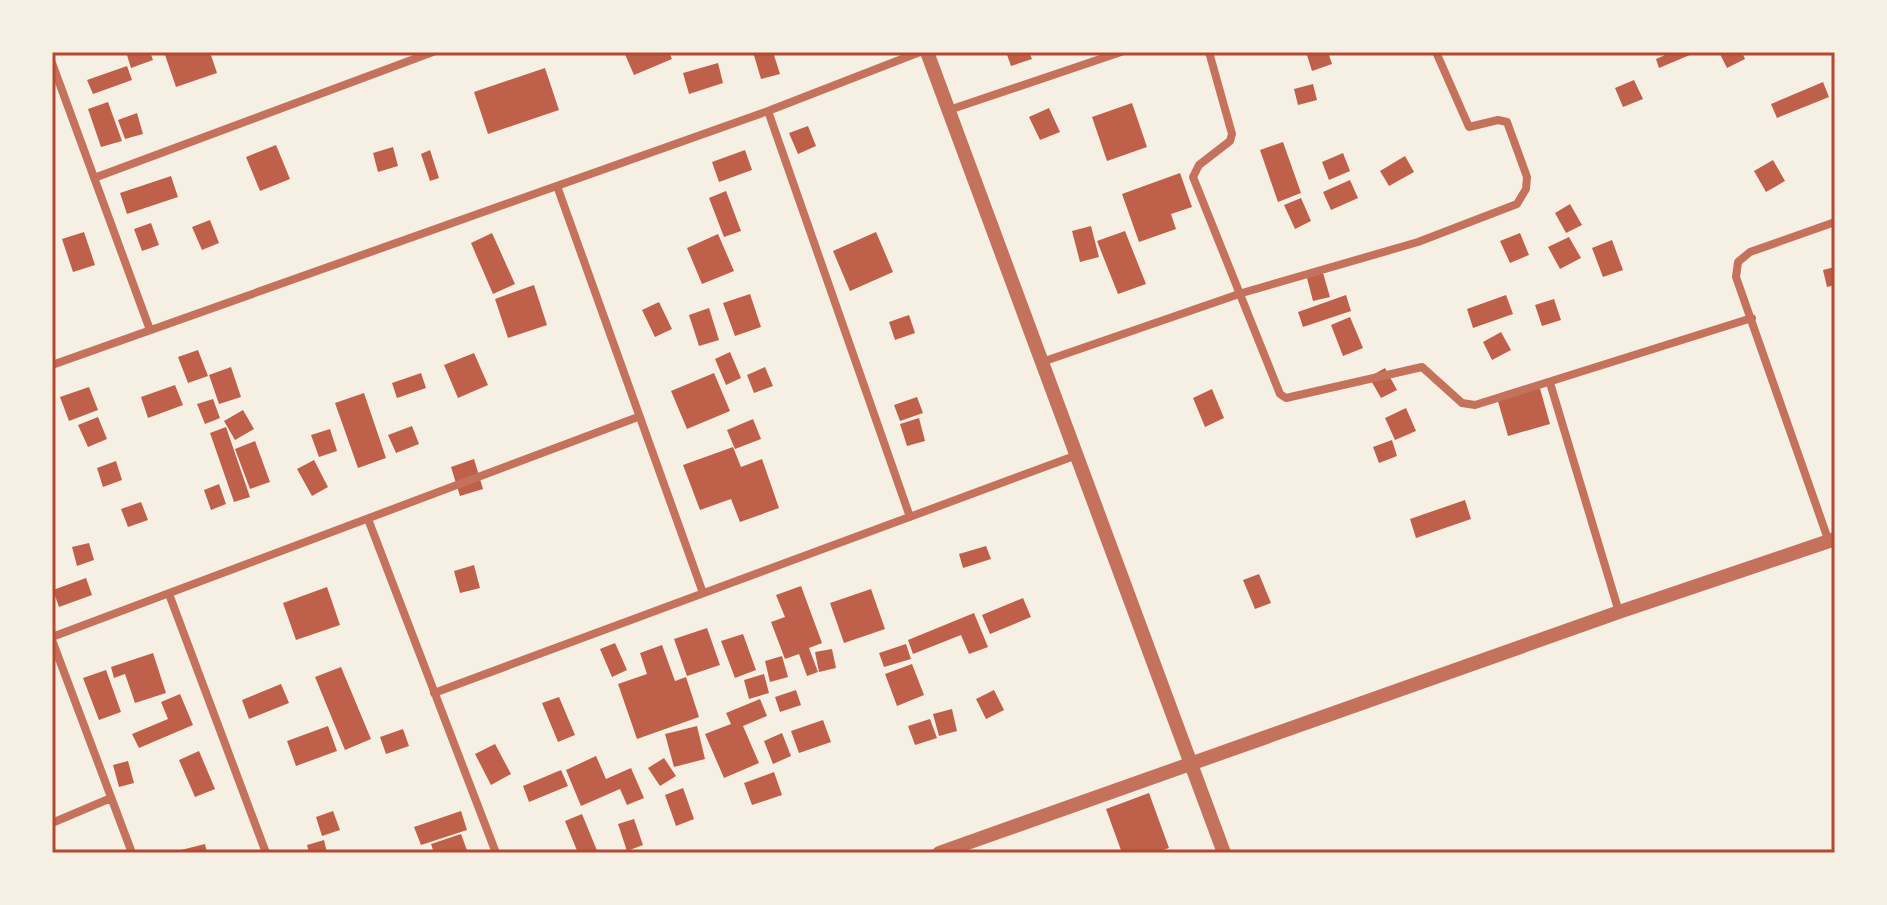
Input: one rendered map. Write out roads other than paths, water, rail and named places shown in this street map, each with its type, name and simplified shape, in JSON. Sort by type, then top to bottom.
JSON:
[{"type":"street","points":[[94,178],[433,52]]},
{"type":"street","points":[[52,365],[768,111],[920,52]]},
{"type":"street","points":[[927,52],[1224,853]]},
{"type":"street","points":[[949,110],[1121,52]]},
{"type":"street","points":[[1209,52],[1232,134],[1230,141],[1199,165],[1193,177],[1280,394],[1286,398],[1416,367],[1428,370],[1468,406],[1752,318]]},
{"type":"street","points":[[1042,362],[1242,293],[1418,242],[1517,204],[1526,189],[1527,177],[1507,122],[1498,120],[1469,127],[1436,52]]},
{"type":"street","points":[[52,63],[150,330]]},
{"type":"street","points":[[768,111],[910,517]]},
{"type":"street","points":[[557,186],[703,593]]},
{"type":"street","points":[[939,853],[1619,612],[1832,540],[1736,277],[1738,262],[1750,252],[1835,222]]},
{"type":"street","points":[[1550,383],[1619,612]]},
{"type":"street","points":[[132,853],[52,639],[638,417]]},
{"type":"street","points":[[434,693],[1077,455]]},
{"type":"street","points":[[368,519],[496,853]]},
{"type":"street","points":[[169,594],[266,853]]},
{"type":"street","points":[[52,823],[111,798]]}]
